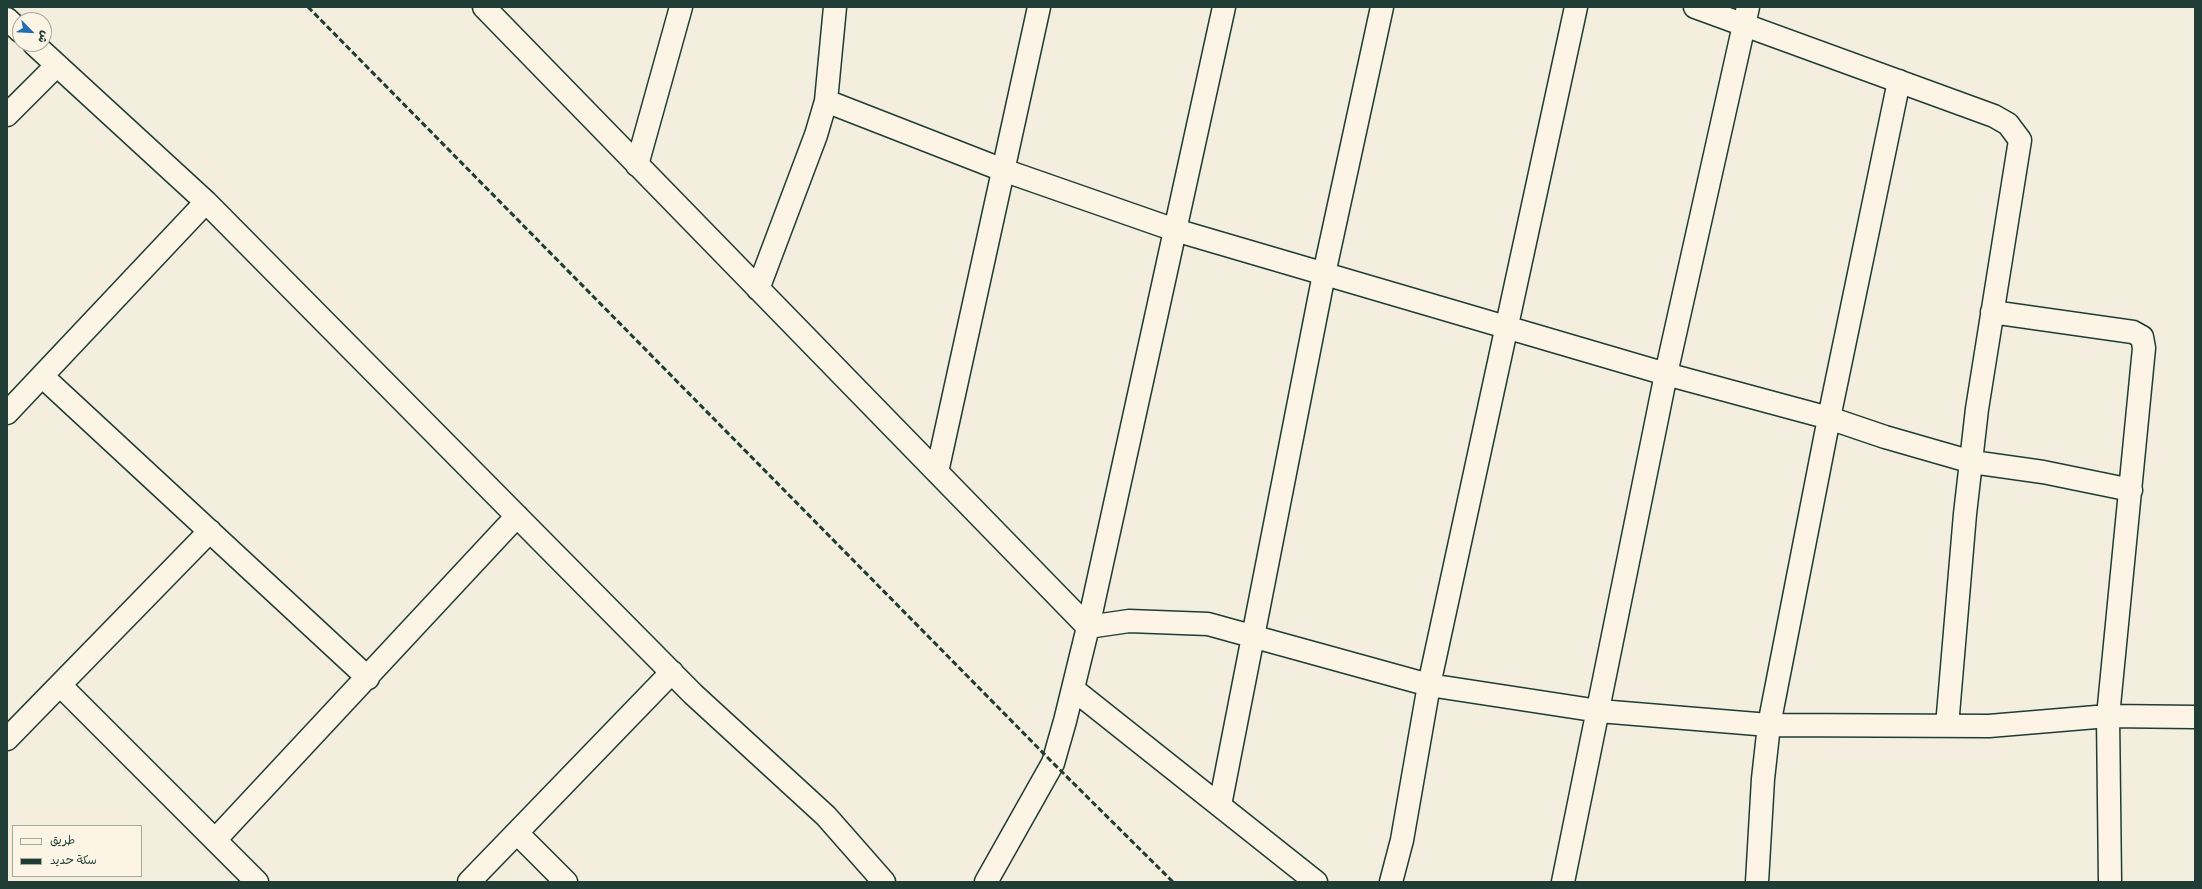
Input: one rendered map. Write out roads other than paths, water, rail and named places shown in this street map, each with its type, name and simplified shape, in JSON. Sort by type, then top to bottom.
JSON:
[{"type":"street","points":[[637,165],[681,7]]},
{"type":"street","points":[[758,289],[816,134],[826,101],[835,7]]},
{"type":"street","points":[[937,472],[1039,7]]},
{"type":"street","points":[[986,882],[1053,764],[1088,627],[1224,7]]},
{"type":"street","points":[[1220,805],[1324,274],[1382,7]]},
{"type":"street","points":[[1391,882],[1402,840],[1429,685],[1576,7]]},
{"type":"street","points":[[1695,7],[1746,15],[1899,81],[1994,116],[2008,124],[2020,140],[1992,312],[1965,514],[1947,726]]},
{"type":"street","points":[[495,12],[637,165],[1088,627]]},
{"type":"street","points":[[1563,882],[1599,711],[1666,374],[1746,15]]},
{"type":"street","points":[[42,52],[206,202],[693,694],[826,816],[884,882]]},
{"type":"street","points":[[7,116],[56,65]]},
{"type":"street","points":[[1757,882],[1763,779],[1769,725],[1829,418],[1899,81]]},
{"type":"street","points":[[826,101],[1003,170],[1175,230],[1666,374],[1829,418],[1884,437],[1972,462],[2043,472],[2131,490]]},
{"type":"street","points":[[7,413],[206,202]]},
{"type":"street","points":[[1992,312],[2133,332],[2142,337],[2144,348],[2108,716],[2110,882]]},
{"type":"street","points":[[42,376],[368,678]]},
{"type":"street","points":[[215,840],[368,678],[517,516]]},
{"type":"street","points":[[7,739],[210,531]]},
{"type":"street","points":[[1088,627],[1129,621],[1208,624],[1429,685],[1599,711],[1769,725],[1989,726],[2108,716],[2195,717]]},
{"type":"street","points":[[470,882],[672,672]]},
{"type":"street","points":[[60,685],[256,882]]},
{"type":"street","points":[[1073,689],[1316,882]]},
{"type":"street","points":[[517,833],[566,882]]},
{"type":"railway","points":[[308,7],[1053,763],[1173,882]]}]
